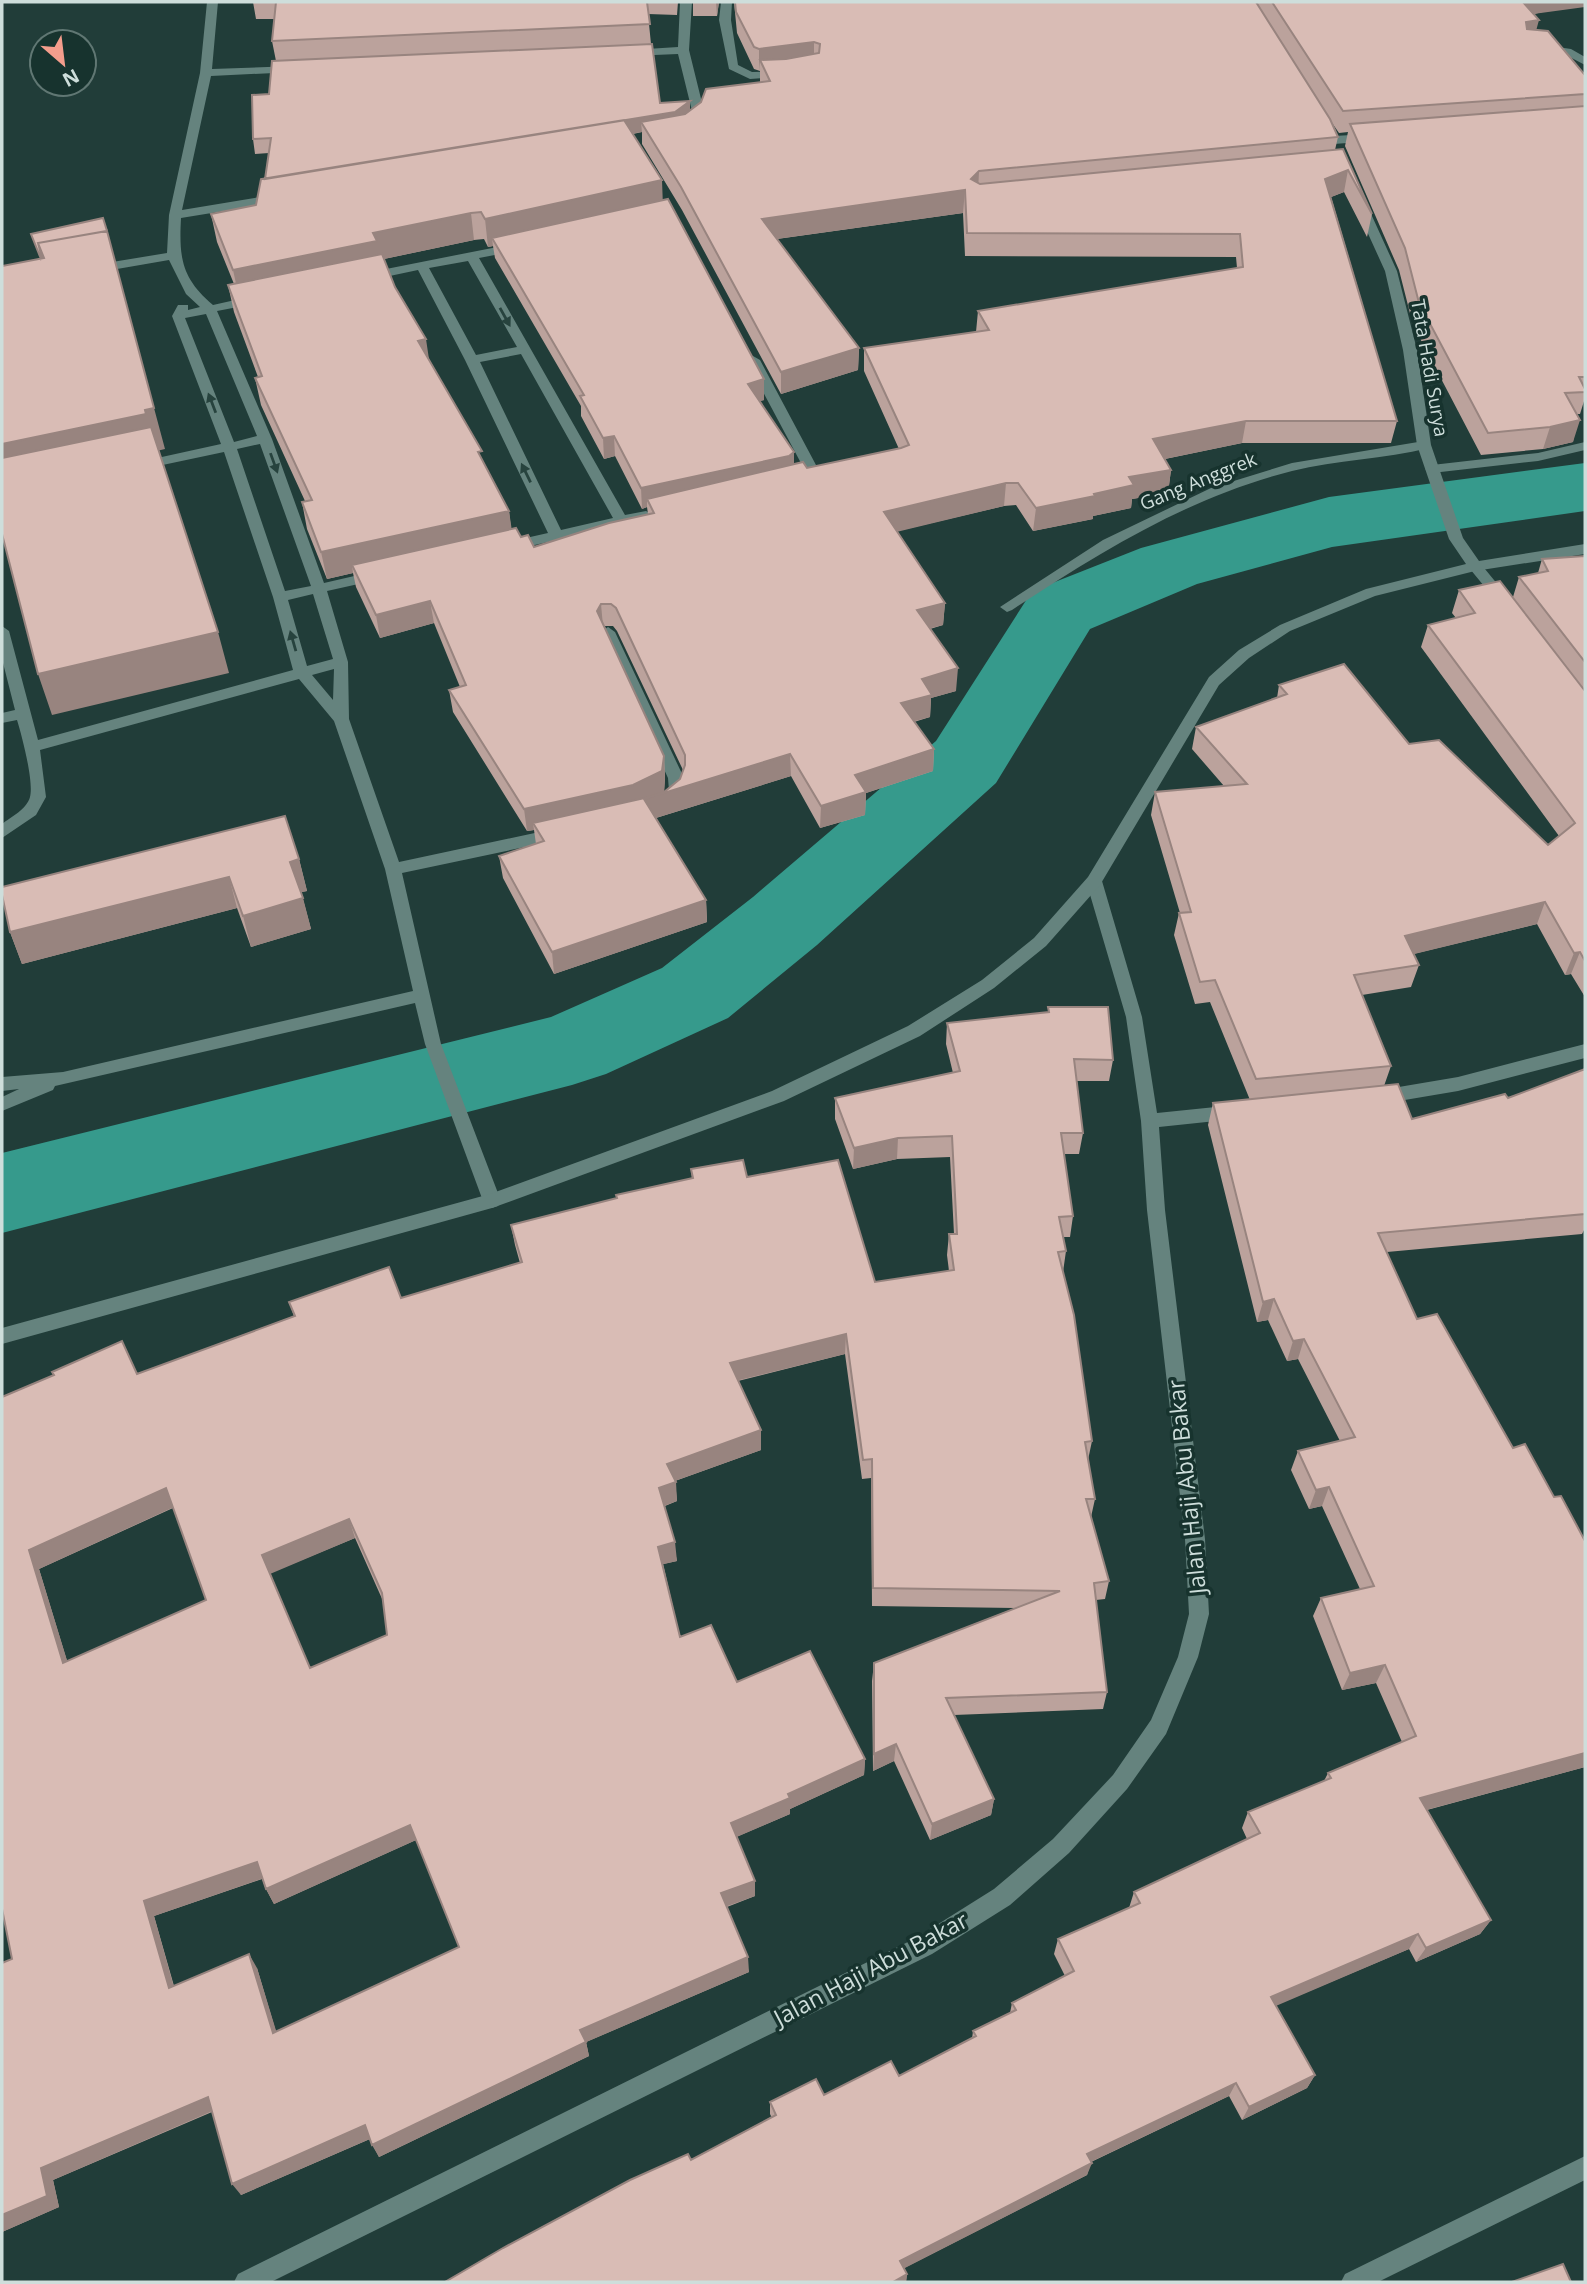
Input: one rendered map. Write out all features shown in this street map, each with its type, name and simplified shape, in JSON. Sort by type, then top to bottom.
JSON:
[{"type":"street","points":[[212,2],[206,73],[175,215],[173,256],[192,294],[210,309],[265,439],[319,589],[341,662],[341,719],[393,869],[439,1061],[492,1201]]},
{"type":"street","points":[[680,132],[696,122],[699,116],[683,50],[686,2]]},
{"type":"street","points":[[726,2],[725,20],[733,66],[750,76],[792,73]]},
{"type":"street","points":[[1527,47],[1561,49],[1585,62]]},
{"type":"street","points":[[615,54],[683,50]]},
{"type":"street","points":[[206,73],[302,68]]},
{"type":"street","points":[[1327,128],[1337,147],[1376,137]]},
{"type":"street","name":"Tata Hadi Surya","points":[[1355,190],[1391,271],[1410,349],[1424,445],[1456,539],[1513,614]]},
{"type":"street","points":[[175,215],[296,195]]},
{"type":"street","points":[[356,279],[526,245]]},
{"type":"street","points":[[76,272],[173,256]]},
{"type":"street","points":[[472,257],[621,520]]},
{"type":"street","points":[[422,266],[472,360],[556,535]]},
{"type":"street","points":[[178,316],[192,294]]},
{"type":"street","points":[[178,316],[263,298]]},
{"type":"street","points":[[178,316],[229,447],[280,597],[301,671],[341,719]]},
{"type":"street","points":[[744,344],[809,465],[802,477],[781,485]]},
{"type":"street","points":[[472,360],[523,349]]},
{"type":"street","points":[[122,470],[265,439]]},
{"type":"street","name":"Gang Anggrek","points":[[1007,607],[1075,563],[1167,510],[1291,467],[1424,445]]},
{"type":"street","points":[[1434,476],[1585,446]]},
{"type":"street","points":[[490,550],[661,512]]},
{"type":"street","points":[[2,1336],[492,1201],[778,1096],[914,1031],[988,984],[1040,942],[1094,881],[1214,681],[1244,654],[1285,628],[1371,592],[1475,566],[1585,549]]},
{"type":"street","points":[[280,597],[385,574]]},
{"type":"street","points":[[2,631],[32,747],[38,797],[30,811],[2,832]]},
{"type":"street","points":[[608,632],[676,778],[678,788],[674,797],[660,807],[650,810]]},
{"type":"street","points":[[32,747],[341,662]]},
{"type":"street","points":[[2,718],[22,714]]},
{"type":"street","points":[[393,869],[578,829]]},
{"type":"street","name":"Jalan Haji Abu Bakar","points":[[246,2282],[924,1946],[1002,1898],[1061,1846],[1120,1782],[1159,1727],[1188,1657],[1199,1614],[1195,1539],[1156,1210],[1150,1121],[1134,1017],[1094,881]]},
{"type":"street","points":[[2,1084],[63,1079],[423,995]]},
{"type":"street","points":[[1357,1100],[1423,1093],[1478,1081],[1585,1051]]},
{"type":"street","points":[[2,1104],[63,1079]]},
{"type":"street","points":[[1150,1121],[1247,1111]]},
{"type":"street","points":[[1353,2282],[1585,2168]]},
{"type":"building","points":[[276,2],[647,2],[650,24],[272,41]]},
{"type":"building","points":[[735,2],[1256,2],[1330,119],[1338,137],[979,171],[971,179],[980,184],[1343,149],[1372,214],[1348,170],[1325,179],[1397,421],[1246,421],[1153,439],[1171,470],[1129,477],[1134,485],[1094,494],[1095,496],[1036,508],[1018,483],[1006,483],[884,512],[945,603],[917,610],[958,668],[922,679],[932,695],[901,703],[934,749],[855,775],[866,792],[821,806],[790,754],[644,799],[706,900],[552,952],[499,856],[544,841],[533,823],[664,792],[680,779],[685,765],[685,755],[616,608],[611,604],[601,604],[597,611],[664,756],[662,771],[633,785],[524,809],[449,690],[466,685],[430,601],[376,615],[352,565],[516,528],[521,537],[528,535],[534,547],[609,523],[654,513],[647,499],[803,462],[807,468],[901,448],[909,445],[864,348],[989,330],[978,311],[1243,267],[1240,234],[967,233],[965,190],[762,219],[859,348],[781,372],[681,187],[641,122],[685,114],[701,102],[706,89],[770,81],[760,60],[819,53],[820,44],[814,42],[759,49],[754,47],[736,12]]},
{"type":"building","points":[[1272,2],[1523,2],[1539,20],[1526,22],[1527,29],[1548,31],[1585,75],[1585,94],[1343,111]]},
{"type":"building","points":[[652,44],[660,103],[690,101],[675,112],[265,179],[271,138],[253,139],[252,95],[269,94],[272,61]]},
{"type":"building","points":[[1585,106],[1585,377],[1579,377],[1585,392],[1565,393],[1580,420],[1550,427],[1488,433],[1419,303],[1405,248],[1350,124]]},
{"type":"building","points":[[624,120],[662,180],[485,219],[481,212],[471,213],[373,233],[377,241],[233,270],[211,214],[256,205],[261,179]]},
{"type":"building","points":[[668,199],[764,379],[748,384],[794,452],[789,456],[641,488],[614,436],[603,438],[580,396],[584,395],[492,238]]},
{"type":"building","points":[[103,218],[107,231],[38,243],[41,259],[31,234]]},
{"type":"building","points":[[107,231],[154,408],[145,410],[146,414],[2,444],[2,266],[44,258],[38,243]]},
{"type":"building","points":[[382,254],[395,287],[426,339],[418,341],[482,451],[478,452],[509,511],[321,552],[302,502],[312,500],[255,378],[262,376],[228,285]]},
{"type":"building","points":[[151,427],[218,632],[38,674],[2,534],[2,458]]},
{"type":"building","points":[[1585,556],[1585,662],[1519,577],[1548,571],[1542,559]]},
{"type":"building","points":[[1500,581],[1585,691],[1585,961],[1580,952],[1574,953],[1545,902],[1405,936],[1419,965],[1354,975],[1391,1066],[1256,1079],[1215,980],[1200,982],[1179,913],[1191,912],[1155,792],[1247,784],[1196,727],[1287,694],[1279,685],[1344,664],[1409,744],[1439,740],[1548,845],[1575,823],[1428,625],[1475,613],[1459,590]]},
{"type":"building","points":[[285,816],[299,859],[290,862],[303,898],[243,916],[229,877],[10,932],[2,887]]},
{"type":"building","points":[[1048,1007],[1108,1007],[1113,1060],[1074,1059],[1083,1133],[1061,1133],[1073,1216],[1059,1217],[1066,1251],[1058,1252],[1074,1315],[1092,1441],[1085,1442],[1095,1499],[1086,1499],[1109,1581],[1094,1583],[1107,1692],[946,1698],[994,1799],[932,1824],[896,1744],[874,1754],[874,1663],[1060,1591],[873,1588],[872,1459],[863,1460],[846,1334],[730,1363],[761,1430],[667,1464],[676,1482],[659,1488],[675,1542],[658,1547],[680,1637],[711,1625],[737,1682],[810,1651],[865,1759],[788,1794],[790,1798],[731,1823],[755,1881],[721,1893],[748,1957],[580,2030],[586,2042],[372,2145],[365,2125],[232,2184],[208,2097],[41,2168],[47,2196],[2,2215],[2,1963],[12,1959],[2,1909],[2,1397],[122,1341],[137,1374],[295,1316],[289,1302],[389,1267],[401,1298],[522,1262],[511,1225],[617,1198],[616,1195],[693,1178],[691,1169],[743,1160],[747,1177],[838,1160],[875,1282],[954,1270],[949,1234],[957,1234],[952,1136],[898,1138],[854,1148],[835,1098],[960,1071],[947,1023],[1049,1012]],"holes":[[[166,1488],[206,1600],[63,1663],[29,1550]],[[349,1519],[382,1593],[387,1635],[310,1668],[262,1555]],[[410,1825],[459,1947],[273,2033],[249,1954],[169,1988],[144,1901],[257,1862],[266,1889]]]},
{"type":"building","points":[[1585,1069],[1585,1214],[1378,1233],[1417,1319],[1437,1314],[1513,1448],[1525,1444],[1554,1497],[1561,1496],[1585,1541],[1585,1753],[1420,1798],[1491,1920],[1426,1948],[1418,1934],[1271,1997],[1315,2075],[1249,2107],[1236,2083],[1087,2154],[1092,2163],[900,2261],[907,2274],[893,2282],[445,2282],[630,2180],[688,2154],[691,2160],[776,2115],[770,2102],[816,2079],[824,2095],[891,2061],[899,2076],[976,2036],[973,2031],[1016,2010],[1012,2003],[1074,1971],[1058,1939],[1140,1903],[1134,1892],[1260,1833],[1248,1812],[1331,1778],[1328,1773],[1416,1736],[1385,1665],[1350,1673],[1321,1598],[1374,1586],[1329,1487],[1316,1490],[1298,1451],[1355,1437],[1304,1339],[1293,1341],[1274,1299],[1263,1302],[1213,1103],[1398,1084],[1412,1119],[1505,1094],[1508,1098]]},
{"type":"building","points":[[1563,2264],[1571,2282],[1512,2282]]},
{"type":"waterway","points":[[2,1193],[572,1048],[695,993],[785,921],[966,762],[1061,610],[1169,566],[1329,522],[1585,487]]}]
